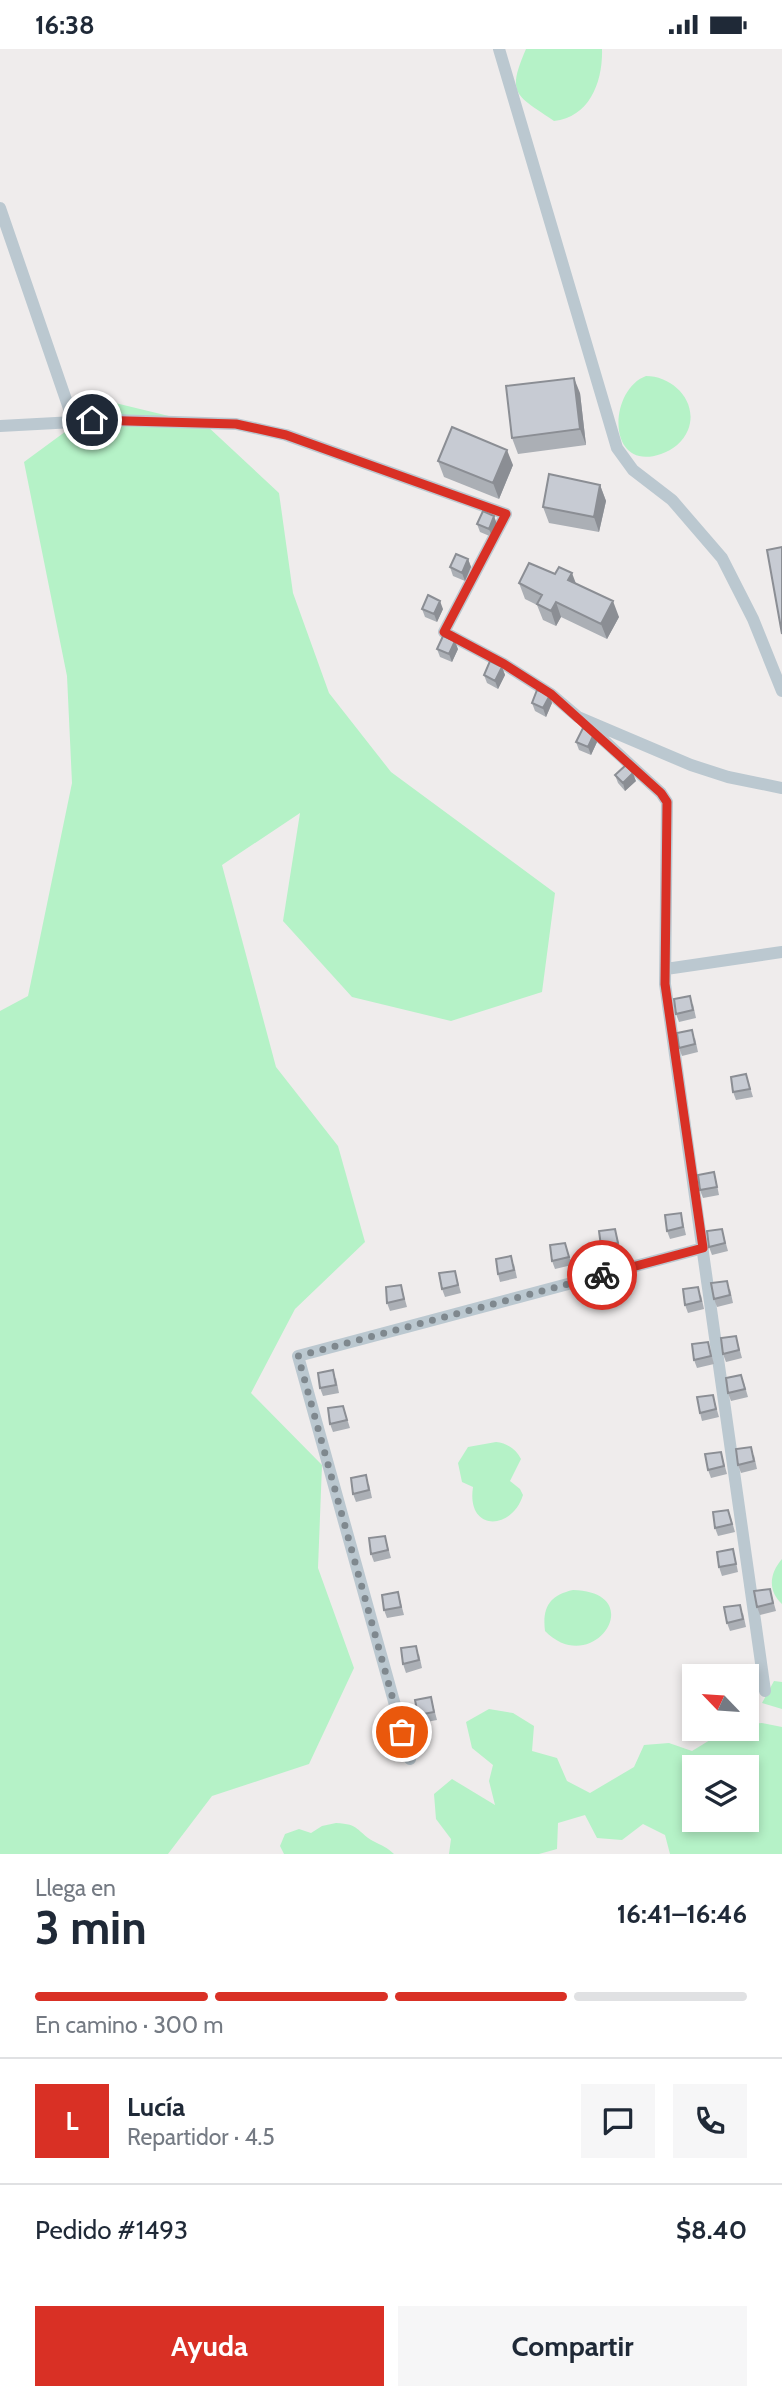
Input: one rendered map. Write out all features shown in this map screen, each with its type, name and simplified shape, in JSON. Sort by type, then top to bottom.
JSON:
[{"type":"lane","points":[[499,49],[617,448],[633,470],[672,500],[722,558],[753,619],[782,691]]},
{"type":"lane","points":[[0,208],[73,420]]},
{"type":"lane","points":[[0,426],[73,420],[236,424],[286,435],[506,514],[444,632],[504,664],[551,694],[661,793],[667,802],[665,984],[765,1691]]},
{"type":"lane","points":[[578,717],[691,765],[729,777],[782,788]]},
{"type":"lane","points":[[666,969],[782,952]]},
{"type":"lane","points":[[410,1759],[298,1356],[703,1248]]},
{"type":"green space","points":[[526,49],[602,49],[597,85],[577,113],[554,121],[518,93],[517,76]]},
{"type":"green space","points":[[646,376],[666,381],[681,393],[690,410],[690,420],[686,434],[677,445],[661,454],[643,457],[630,452],[622,441],[619,427],[625,397],[633,384]]},
{"type":"green space","points":[[107,401],[206,425],[279,493],[293,593],[329,693],[391,772],[555,893],[542,992],[451,1021],[352,997],[283,921],[300,813],[222,865],[276,1067],[338,1146],[365,1242],[295,1309],[251,1393],[322,1465],[318,1568],[354,1668],[309,1764],[212,1796],[168,1854],[0,1854],[0,1011],[28,996],[72,783],[67,676],[24,462]]},
{"type":"green space","points":[[496,1442],[511,1447],[521,1459],[510,1481],[523,1495],[510,1515],[491,1521],[483,1519],[476,1512],[473,1487],[462,1482],[458,1463],[468,1447]]},
{"type":"green space","points":[[782,1559],[782,1604],[774,1593],[772,1581]]},
{"type":"green space","points":[[573,1590],[596,1594],[608,1604],[611,1617],[606,1630],[596,1640],[581,1646],[563,1643],[545,1631],[545,1615],[549,1603],[558,1595]]},
{"type":"green space","points":[[774,1681],[782,1682],[782,1709],[762,1703]]},
{"type":"green space","points":[[489,1709],[513,1713],[534,1726],[532,1751],[557,1758],[567,1781],[590,1793],[634,1767],[644,1745],[669,1743],[692,1751],[708,1741],[760,1741],[760,1723],[782,1727],[782,1854],[670,1854],[665,1835],[643,1824],[622,1840],[597,1838],[585,1815],[558,1823],[557,1849],[539,1854],[449,1854],[451,1839],[436,1819],[434,1794],[452,1779],[495,1805],[489,1781],[493,1765],[472,1748],[466,1722]]},
{"type":"green space","points":[[336,1823],[354,1826],[394,1854],[284,1854],[280,1846],[285,1834],[299,1829],[311,1833],[322,1826]]},
{"type":"building","points":[[574,378],[580,429],[512,438],[506,386]]},
{"type":"building","points":[[452,427],[507,450],[493,483],[438,461]]},
{"type":"building","points":[[549,474],[600,485],[594,517],[543,507]]},
{"type":"building","points":[[483,511],[494,516],[489,529],[477,524]]},
{"type":"building","points":[[782,547],[782,634],[767,550]]},
{"type":"building","points":[[456,554],[468,559],[462,573],[450,567]]},
{"type":"building","points":[[529,563],[555,574],[559,567],[572,573],[568,580],[613,601],[601,624],[556,602],[551,611],[537,604],[542,595],[519,583]]},
{"type":"building","points":[[428,595],[440,601],[434,614],[422,609]]},
{"type":"building","points":[[443,636],[455,641],[449,654],[437,649]]},
{"type":"building","points":[[490,661],[502,667],[495,681],[484,675]]},
{"type":"building","points":[[537,690],[550,695],[543,708],[532,703]]},
{"type":"building","points":[[583,728],[594,734],[588,747],[576,742]]},
{"type":"building","points":[[626,765],[633,773],[623,783],[615,775]]},
{"type":"building","points":[[690,996],[693,1010],[676,1014],[674,999]]},
{"type":"building","points":[[692,1030],[695,1044],[679,1048],[677,1033]]},
{"type":"building","points":[[746,1074],[750,1089],[733,1092],[731,1077]]},
{"type":"building","points":[[714,1172],[717,1187],[700,1190],[698,1175]]},
{"type":"building","points":[[681,1213],[683,1227],[667,1231],[665,1215]]},
{"type":"building","points":[[615,1229],[618,1243],[601,1246],[599,1231]]},
{"type":"building","points":[[722,1229],[725,1243],[709,1247],[707,1231]]},
{"type":"building","points":[[565,1243],[569,1257],[552,1261],[550,1245]]},
{"type":"building","points":[[511,1256],[514,1270],[498,1274],[496,1259]]},
{"type":"building","points":[[455,1271],[458,1285],[442,1289],[439,1273]]},
{"type":"building","points":[[727,1281],[730,1295],[714,1299],[711,1283]]},
{"type":"building","points":[[401,1285],[404,1299],[387,1303],[386,1287]]},
{"type":"building","points":[[698,1287],[701,1301],[685,1305],[683,1289]]},
{"type":"building","points":[[736,1336],[739,1350],[723,1354],[721,1338]]},
{"type":"building","points":[[708,1342],[711,1356],[694,1360],[692,1344]]},
{"type":"building","points":[[333,1370],[336,1385],[320,1388],[318,1373]]},
{"type":"building","points":[[741,1375],[745,1389],[728,1393],[726,1378]]},
{"type":"building","points":[[713,1395],[716,1409],[700,1413],[697,1397]]},
{"type":"building","points":[[343,1406],[347,1420],[330,1424],[328,1408]]},
{"type":"building","points":[[751,1447],[754,1461],[738,1465],[736,1449]]},
{"type":"building","points":[[721,1452],[724,1466],[708,1470],[705,1454]]},
{"type":"building","points":[[366,1475],[369,1490],[353,1494],[351,1478]]},
{"type":"building","points":[[728,1510],[732,1524],[715,1528],[713,1512]]},
{"type":"building","points":[[385,1536],[388,1550],[371,1554],[369,1538]]},
{"type":"building","points":[[733,1549],[736,1564],[719,1567],[717,1552]]},
{"type":"building","points":[[770,1589],[773,1603],[757,1607],[754,1591]]},
{"type":"building","points":[[398,1592],[401,1607],[384,1610],[382,1595]]},
{"type":"building","points":[[740,1605],[743,1619],[727,1623],[724,1607]]},
{"type":"building","points":[[416,1646],[419,1660],[403,1664],[401,1648]]},
{"type":"building","points":[[431,1697],[434,1712],[418,1715],[415,1700]]},
{"type":"way so far","points":[[402,1732],[298,1356],[602,1275]]},
{"type":"route","points":[[92,420],[236,424],[286,435],[506,514],[444,632],[504,664],[551,694],[661,793],[667,802],[665,984],[703,1248],[602,1275]]}]
